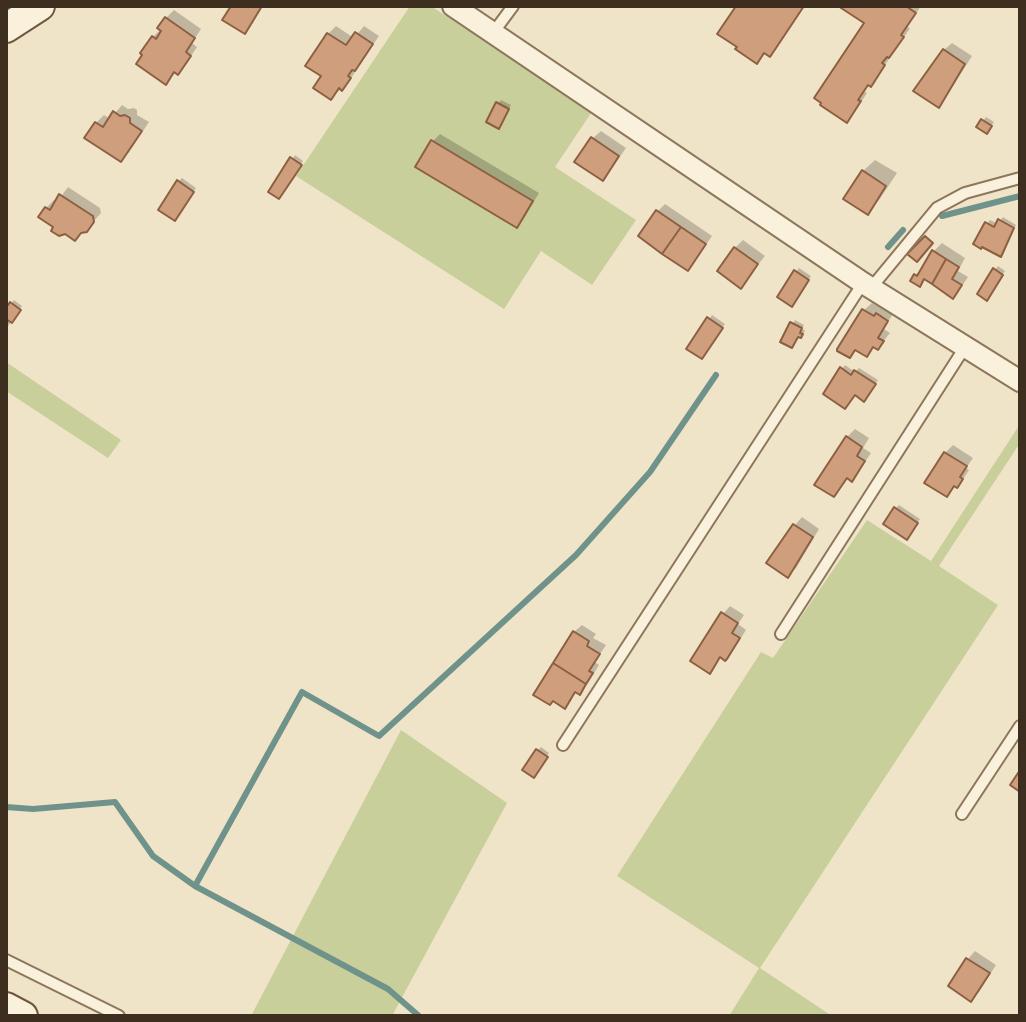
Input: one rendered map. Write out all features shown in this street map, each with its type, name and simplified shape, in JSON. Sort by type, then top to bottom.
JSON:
[{"type":"street","points":[[6,28],[40,6]]},
{"type":"street","points":[[453,6],[867,285],[1020,381]]},
{"type":"street","points":[[6,1007],[23,1016]]},
{"type":"lane","points":[[493,33],[513,6]]},
{"type":"lane","points":[[563,745],[867,285],[937,208],[965,193],[1020,178]]},
{"type":"lane","points":[[781,634],[965,347]]},
{"type":"lane","points":[[962,814],[1020,726]]},
{"type":"lane","points":[[6,960],[119,1016]]},
{"type":"green space","points":[[410,6],[431,6],[591,113],[555,167],[636,220],[592,285],[541,251],[504,309],[296,176]]},
{"type":"green space","points":[[6,362],[121,440],[108,458],[6,391]]},
{"type":"green space","points":[[1020,424],[1020,443],[939,566],[998,605],[760,968],[832,1016],[729,1016],[759,968],[617,876],[761,652],[773,658],[867,520],[931,561]]},
{"type":"green space","points":[[401,730],[507,803],[392,1016],[251,1016]]},
{"type":"building","points":[[231,6],[262,6],[245,34],[222,20]]},
{"type":"building","points":[[736,6],[804,6],[770,57],[764,53],[757,64],[717,34]]},
{"type":"building","points":[[838,6],[906,6],[916,13],[901,35],[904,37],[882,63],[885,65],[871,87],[868,85],[858,100],[861,101],[847,123],[814,98],[864,23]]},
{"type":"building","points":[[165,17],[195,38],[186,52],[191,56],[178,75],[174,72],[166,85],[136,64],[152,36],[156,39],[161,31],[157,28]]},
{"type":"building","points":[[355,32],[373,44],[355,71],[352,70],[348,76],[351,78],[342,91],[339,88],[331,100],[313,88],[321,76],[305,66],[327,33],[346,45]]},
{"type":"building","points":[[943,49],[965,64],[939,108],[913,91]]},
{"type":"building","points":[[496,102],[509,109],[499,129],[486,122]]},
{"type":"building","points":[[113,111],[130,118],[130,123],[142,131],[121,162],[84,138],[95,122],[103,127]]},
{"type":"building","points":[[981,119],[992,126],[987,134],[976,127]]},
{"type":"building","points":[[591,137],[619,156],[603,181],[574,162]]},
{"type":"building","points":[[431,140],[533,201],[517,228],[415,167]]},
{"type":"building","points":[[290,157],[302,165],[279,199],[268,192]]},
{"type":"building","points":[[862,170],[886,186],[868,215],[843,199]]},
{"type":"building","points":[[177,180],[194,192],[175,221],[158,210]]},
{"type":"building","points":[[59,194],[93,216],[94,222],[87,232],[81,233],[75,241],[65,234],[59,236],[51,231],[53,227],[38,217],[45,207],[50,210]]},
{"type":"building","points":[[656,210],[681,227],[662,254],[638,236]]},
{"type":"building","points":[[998,219],[1014,228],[1001,257],[973,244],[985,222],[994,227]]},
{"type":"building","points":[[681,227],[706,244],[688,271],[662,254]]},
{"type":"building","points":[[925,236],[933,243],[917,262],[907,254]]},
{"type":"building","points":[[734,247],[758,264],[741,289],[717,271]]},
{"type":"building","points":[[932,250],[946,259],[932,284],[924,279],[920,287],[910,281],[914,274],[917,276]]},
{"type":"building","points":[[946,259],[959,267],[952,279],[962,285],[953,299],[932,284]]},
{"type":"building","points":[[993,268],[1003,275],[987,301],[977,294]]},
{"type":"building","points":[[794,270],[809,280],[792,307],[777,297]]},
{"type":"building","points":[[10,302],[21,310],[12,323],[6,319],[6,308]]},
{"type":"building","points":[[862,309],[888,321],[878,338],[884,341],[878,350],[873,347],[867,357],[855,350],[850,358],[837,349]]},
{"type":"building","points":[[707,317],[723,328],[702,359],[686,349]]},
{"type":"building","points":[[790,322],[802,328],[800,333],[803,334],[792,348],[780,342]]},
{"type":"building","points":[[840,367],[851,375],[854,370],[876,384],[864,402],[855,395],[845,409],[823,394]]},
{"type":"building","points":[[846,436],[862,447],[857,456],[865,461],[852,482],[847,478],[834,497],[814,485]]},
{"type":"building","points":[[944,452],[967,466],[958,487],[954,486],[947,497],[924,483]]},
{"type":"building","points":[[894,507],[918,523],[907,540],[883,524]]},
{"type":"building","points":[[793,524],[813,537],[788,578],[766,563]]},
{"type":"building","points":[[721,612],[738,623],[732,633],[740,638],[727,659],[725,661],[720,657],[710,674],[690,661]]},
{"type":"building","points":[[573,631],[589,641],[587,646],[600,654],[589,671],[593,673],[586,684],[553,663]]},
{"type":"building","points":[[553,663],[586,684],[580,695],[575,692],[565,709],[553,701],[550,705],[533,695]]},
{"type":"building","points":[[536,749],[548,757],[534,778],[522,770]]},
{"type":"building","points":[[1020,770],[1020,792],[1010,785]]},
{"type":"building","points":[[966,958],[990,973],[971,1002],[948,986]]},
{"type":"waterway","points":[[942,216],[1020,196]]},
{"type":"waterway","points":[[888,247],[903,230]]},
{"type":"waterway","points":[[6,807],[33,809],[115,802],[153,856],[195,886],[302,692],[379,736],[576,555],[650,472],[716,375]]},
{"type":"waterway","points":[[195,886],[388,989],[419,1016]]}]
